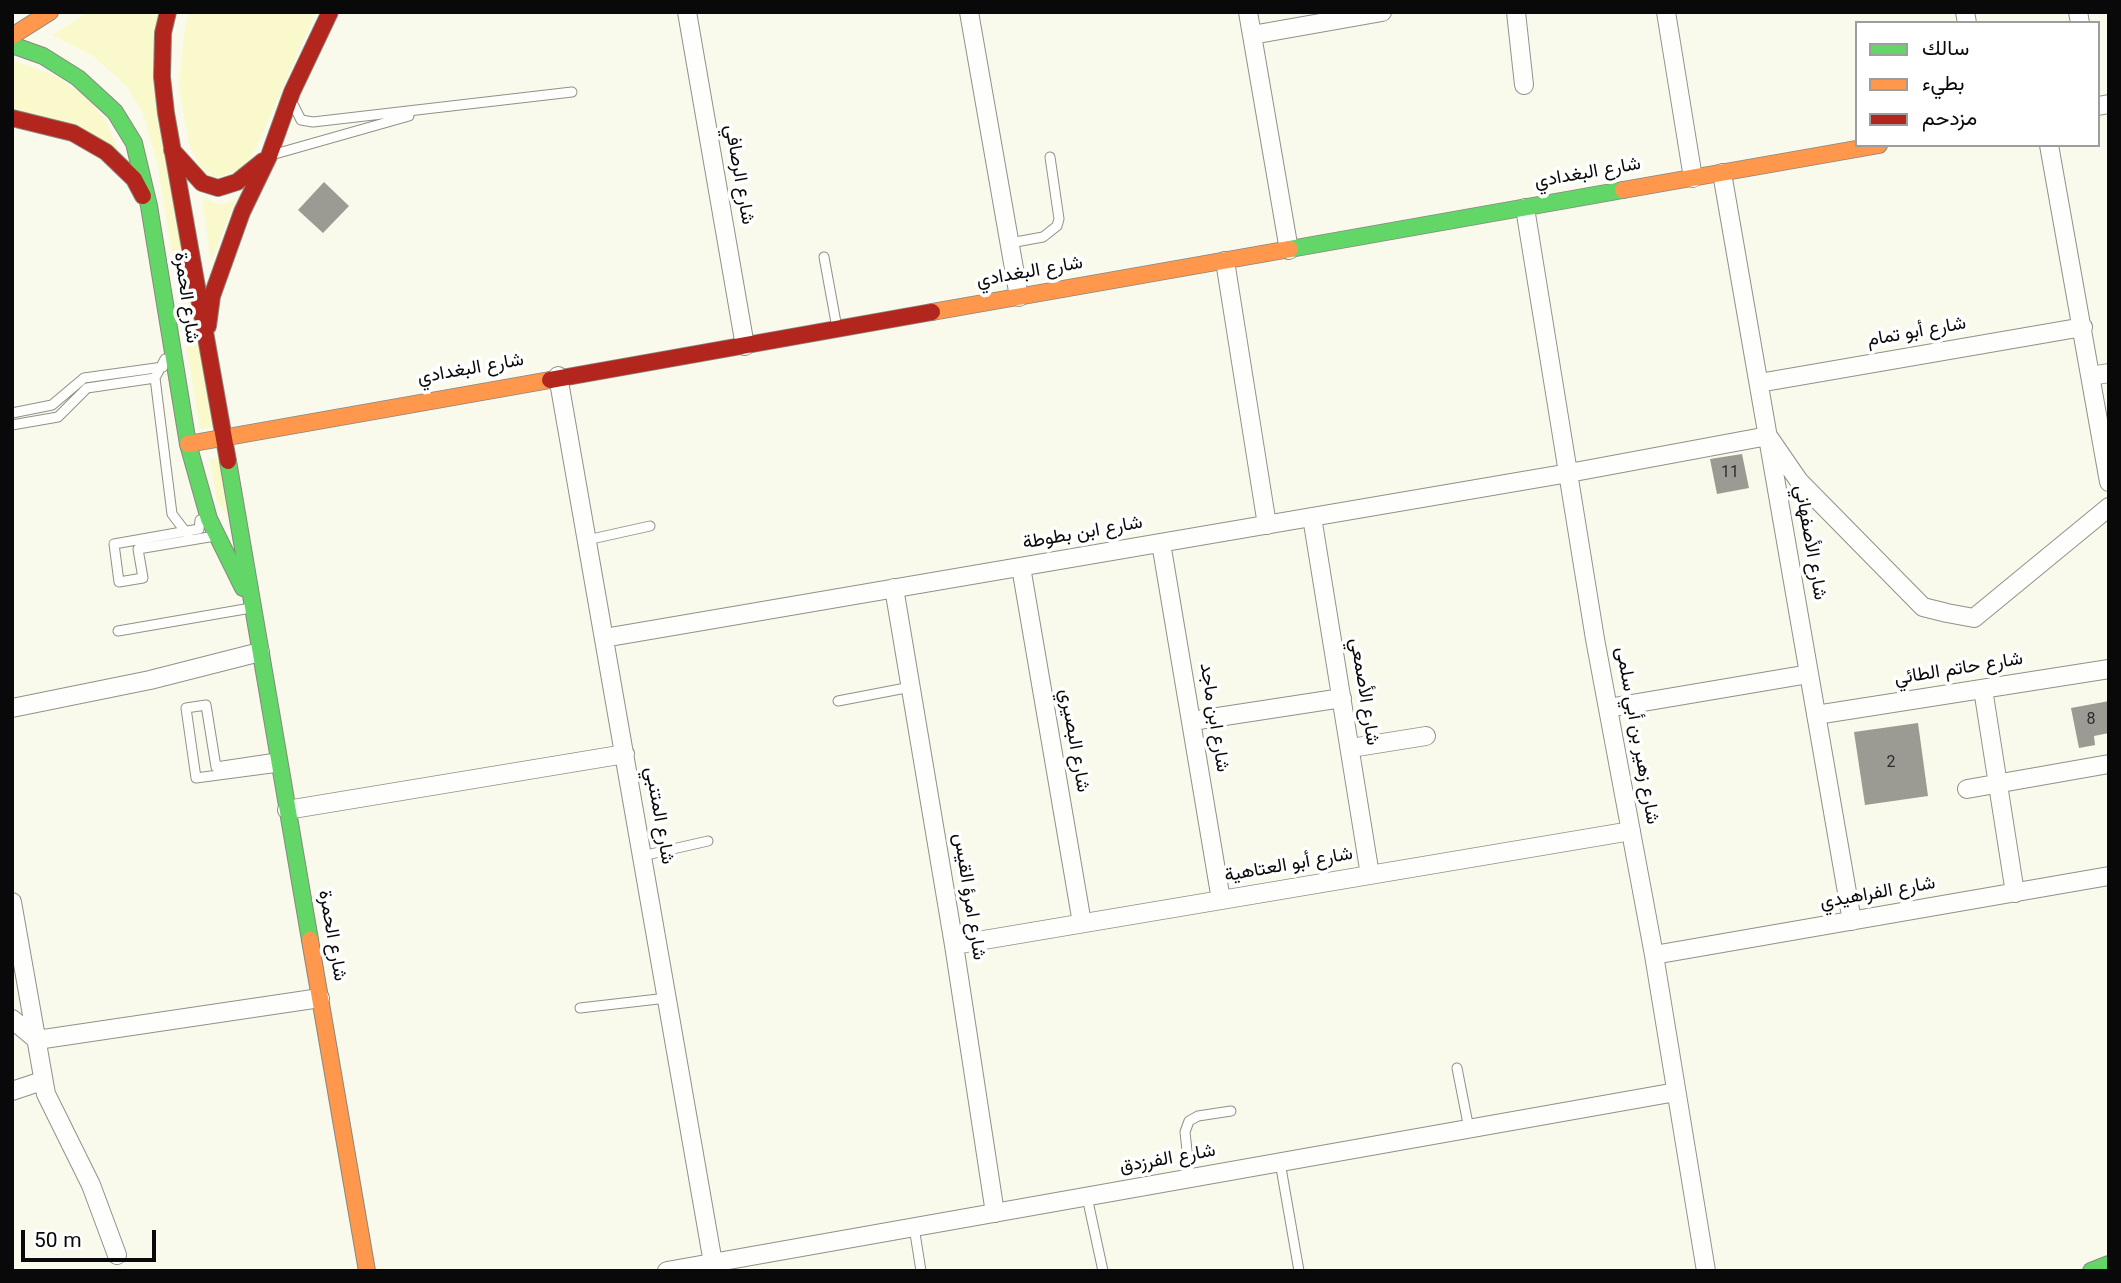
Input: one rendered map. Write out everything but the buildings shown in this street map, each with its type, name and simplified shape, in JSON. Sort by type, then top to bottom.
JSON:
[{"type":"street","points":[[12,36],[50,12]]},
{"type":"street","name":"شارع الحمرة","points":[[168,12],[163,33],[162,77],[172,150],[205,352],[223,436],[367,1271]]},
{"type":"street","points":[[205,352],[212,296],[221,266],[242,212],[269,156],[292,92],[330,12]]},
{"type":"street","name":"شارع الرصافي","points":[[687,12],[745,346]]},
{"type":"street","points":[[969,12],[1019,297]]},
{"type":"street","points":[[1248,12],[1289,250]]},
{"type":"street","points":[[1252,35],[1382,12]]},
{"type":"street","points":[[1516,12],[1524,85]]},
{"type":"street","points":[[1666,12],[1693,178]]},
{"type":"street","name":"شارع الحمرة","points":[[12,45],[43,56],[78,78],[115,112],[134,143],[149,206],[169,344],[188,444],[201,494],[217,536],[253,608]]},
{"type":"street","points":[[12,118],[73,133],[106,152],[134,179],[149,206]]},
{"type":"street","name":"شارع البغدادي","points":[[188,444],[558,376],[838,330],[1868,147]]},
{"type":"street","points":[[2049,147],[2083,327],[2100,374],[2109,482]]},
{"type":"street","points":[[172,150],[202,183],[218,188],[237,182],[269,156]]},
{"type":"street","name":"شارع الأصفهاني","points":[[1722,173],[1852,921]]},
{"type":"street","name":"شارع زهير بن أبي سلمى","points":[[1525,208],[1608,708],[1654,956],[1706,1271]]},
{"type":"street","points":[[1225,261],[1267,525]]},
{"type":"street","name":"شارع أبو تمام","points":[[1759,383],[2083,327]]},
{"type":"street","name":"شارع المتنبي","points":[[558,376],[713,1263]]},
{"type":"street","points":[[1768,436],[1800,481],[1923,607],[1947,614],[1974,618],[2109,508]]},
{"type":"street","name":"شارع ابن بطوطة","points":[[604,638],[1569,473],[1768,436]]},
{"type":"street","name":"شارع الأصمعي","points":[[1312,517],[1370,875]]},
{"type":"street","name":"شارع ابن ماجد","points":[[1161,543],[1221,900]]},
{"type":"street","name":"شارع البصيري","points":[[1021,567],[1082,923]]},
{"type":"street","name":"شارع امرؤ القيس","points":[[894,588],[954,945],[995,1213]]},
{"type":"street","points":[[12,708],[150,680],[260,652]]},
{"type":"street","name":"شارع حاتم الطائي","points":[[1816,715],[2109,669]]},
{"type":"street","points":[[1608,708],[1809,674]]},
{"type":"street","points":[[1983,689],[2015,893]]},
{"type":"street","points":[[1192,722],[1342,698]]},
{"type":"street","points":[[1350,748],[1426,736]]},
{"type":"street","points":[[287,810],[625,754]]},
{"type":"street","points":[[1967,789],[2109,764]]},
{"type":"street","name":"شارع أبو العتاهية","points":[[954,945],[1631,831]]},
{"type":"street","name":"شارع الفراهيدي","points":[[1654,956],[2109,876]]},
{"type":"street","points":[[12,902],[42,1081],[51,1106],[91,1185],[117,1255]]},
{"type":"street","points":[[12,1019],[37,1040],[320,998]]},
{"type":"street","points":[[12,1091],[42,1081]]},
{"type":"street","name":"شارع الفرزدق","points":[[667,1271],[1676,1092]]},
{"type":"street","points":[[2091,1271],[2109,1264]]},
{"type":"lane","points":[[292,92],[294,109],[301,120],[313,122],[572,92]]},
{"type":"lane","points":[[269,156],[435,109]]},
{"type":"lane","points":[[1010,243],[1043,237],[1057,226],[1059,219],[1050,157]]},
{"type":"lane","points":[[824,257],[838,330]]},
{"type":"lane","points":[[169,344],[163,367],[155,378],[172,514],[188,535]]},
{"type":"lane","points":[[12,413],[52,405],[84,378],[163,367]]},
{"type":"lane","points":[[12,425],[58,417],[88,387],[155,378]]},
{"type":"lane","points":[[201,494],[199,529],[188,535],[138,550],[143,578],[119,582],[114,544],[188,535],[217,536]]},
{"type":"lane","points":[[587,540],[650,526]]},
{"type":"lane","points":[[118,631],[253,608]]},
{"type":"lane","points":[[838,701],[911,687]]},
{"type":"lane","points":[[206,705],[216,766],[279,762],[196,778],[186,708],[206,705]]},
{"type":"lane","points":[[642,856],[708,841]]},
{"type":"lane","points":[[580,1008],[667,998]]},
{"type":"lane","points":[[1457,1068],[1469,1129]]},
{"type":"lane","points":[[1190,1178],[1185,1132],[1189,1121],[1198,1116],[1231,1111]]},
{"type":"lane","points":[[1280,1162],[1299,1271]]},
{"type":"lane","points":[[1087,1197],[1103,1271]]},
{"type":"lane","points":[[914,1227],[921,1271]]},
{"type":"sand","points":[[89,12],[161,12],[213,427],[200,429],[157,162],[142,110],[126,85],[92,55],[52,35]]},
{"type":"sand","points":[[190,12],[316,12],[254,152],[241,170],[214,178],[200,167],[189,143],[179,85],[185,27]]},
{"type":"sand","points":[[16,61],[58,77],[89,99],[107,123],[124,165],[12,106],[12,63]]},
{"type":"sand","points":[[202,198],[222,205],[236,199],[211,261]]},
{"type":"sand","points":[[223,457],[235,526],[217,501],[210,460]]},
{"type":"traffic: fast","points":[[12,45],[43,56],[78,78],[115,112],[134,143],[149,206],[188,444],[209,519],[243,588]]},
{"type":"traffic: fast","points":[[1290,249],[1623,190]]},
{"type":"traffic: fast","points":[[228,461],[310,940]]},
{"type":"traffic: fast","points":[[2091,1271],[2109,1264]]},
{"type":"traffic: slow","points":[[12,36],[50,12]]},
{"type":"traffic: slow","points":[[1623,190],[1868,147]]},
{"type":"traffic: slow","points":[[932,312],[1290,249]]},
{"type":"traffic: slow","points":[[188,444],[550,380]]},
{"type":"traffic: slow","points":[[310,940],[367,1271]]},
{"type":"traffic: jam","points":[[168,12],[163,33],[162,77],[166,113],[228,461]]},
{"type":"traffic: jam","points":[[208,326],[212,296],[242,212],[269,156],[292,92],[330,12]]},
{"type":"traffic: jam","points":[[12,118],[73,133],[106,152],[134,179],[143,196]]},
{"type":"traffic: jam","points":[[172,150],[202,183],[218,188],[237,182],[263,161]]},
{"type":"traffic: jam","points":[[550,380],[932,312]]}]
